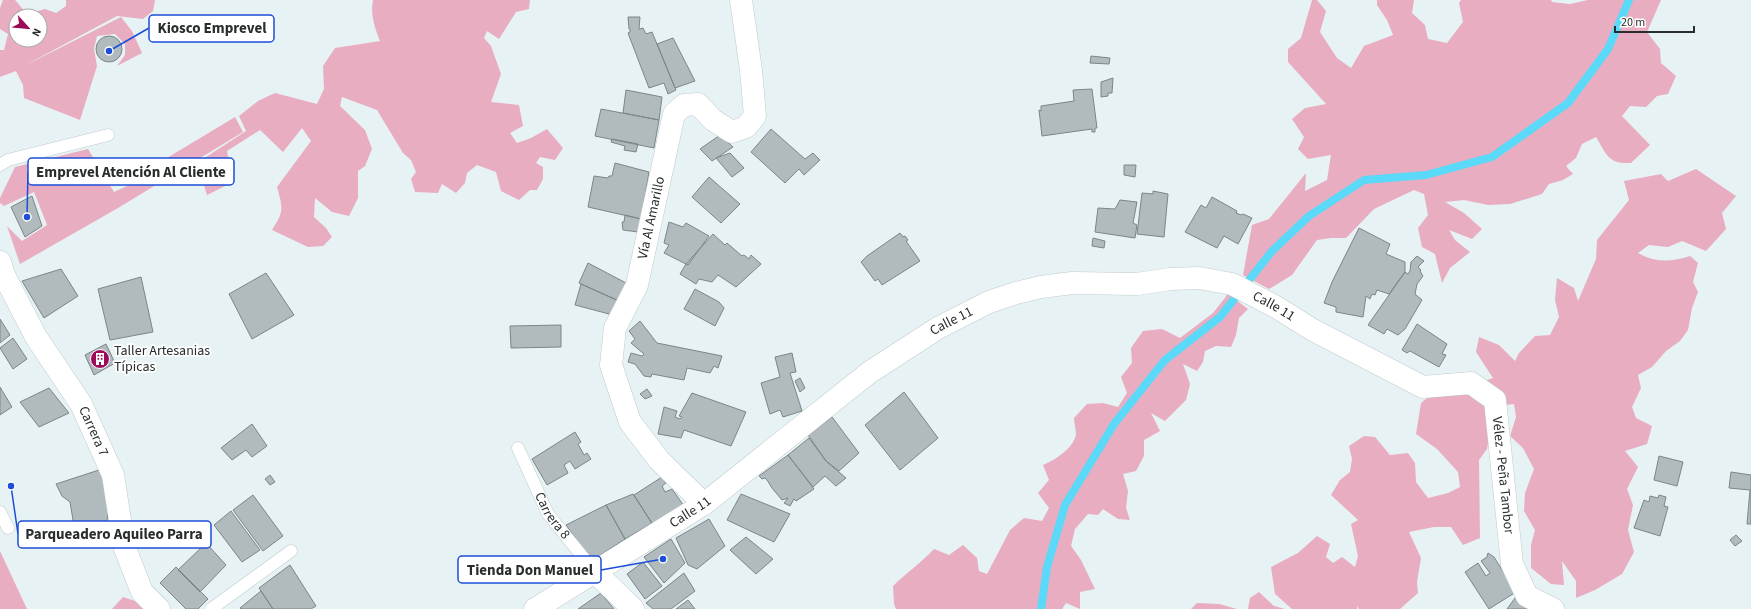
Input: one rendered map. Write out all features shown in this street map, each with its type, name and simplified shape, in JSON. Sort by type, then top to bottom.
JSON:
[{"type":"street","name":"Vía Al Amarillo","points":[[704,504],[658,460],[630,422],[611,365],[615,328],[637,285],[674,114],[684,105],[698,104],[713,120],[732,132],[746,127],[755,116],[751,70],[741,0]]},
{"type":"street","name":"Carrera 7","points":[[1,271],[36,337],[81,404],[113,475],[124,546],[142,592],[159,609]]},
{"type":"street","name":"Calle 11","points":[[535,609],[704,504],[870,372],[938,328],[988,302],[1016,293],[1072,283],[1137,284],[1170,279],[1199,278],[1232,284],[1276,307],[1313,330],[1423,387]]},
{"type":"street","name":"Vélez - Peña Tambor","points":[[1423,387],[1471,383],[1495,400],[1512,564],[1528,596],[1553,609]]},
{"type":"street","name":"Carrera 8","points":[[595,572],[633,609]]},
{"type":"lane","points":[[0,165],[8,160],[108,135]]},
{"type":"lane","name":"Carrera 8","points":[[518,448],[548,514],[595,572]]},
{"type":"lane","points":[[0,512],[8,528]]},
{"type":"lane","points":[[211,609],[292,551]]},
{"type":"shaded area","points":[[3,0],[15,0],[22,8],[8,8],[8,34],[0,29],[0,8]]},
{"type":"shaded area","points":[[66,0],[155,0],[153,11],[143,19],[117,16],[22,67],[121,17],[132,31],[142,53],[117,66],[125,55],[125,44],[115,34],[97,36],[94,49],[97,66],[80,120],[24,98],[23,85],[16,71],[0,77],[0,50],[4,50],[8,34],[8,48],[48,48],[48,10],[56,13],[66,6]]},
{"type":"shaded area","points":[[373,0],[530,0],[529,9],[516,12],[499,39],[487,31],[484,38],[491,46],[501,74],[491,102],[519,105],[523,126],[510,133],[517,143],[531,138],[547,129],[563,148],[555,160],[540,157],[536,163],[543,167],[543,179],[537,190],[530,190],[519,200],[501,191],[496,172],[477,165],[467,173],[465,183],[456,193],[442,184],[438,193],[415,192],[411,179],[416,172],[411,160],[403,153],[377,110],[342,97],[340,106],[365,130],[372,149],[365,166],[358,171],[358,198],[349,216],[332,212],[315,198],[314,217],[326,228],[332,237],[323,246],[308,247],[272,230],[279,219],[281,210],[277,187],[311,141],[302,128],[283,152],[260,130],[227,151],[233,182],[207,195],[197,163],[246,131],[239,116],[258,101],[275,93],[317,104],[324,89],[323,66],[335,48],[380,41],[373,16]]},
{"type":"shaded area","points":[[1312,0],[1317,0],[1326,11],[1320,32],[1337,58],[1351,68],[1364,46],[1393,35],[1387,20],[1377,5],[1377,0],[1414,0],[1412,13],[1425,25],[1428,39],[1447,43],[1463,22],[1459,3],[1461,0],[1551,0],[1552,2],[1570,4],[1588,0],[1661,0],[1647,32],[1660,49],[1661,63],[1676,76],[1668,94],[1657,96],[1646,107],[1630,106],[1622,116],[1650,145],[1631,163],[1617,162],[1613,160],[1606,153],[1596,137],[1582,144],[1576,158],[1566,166],[1573,174],[1563,180],[1549,184],[1542,194],[1510,204],[1488,205],[1464,200],[1445,202],[1464,213],[1482,229],[1472,239],[1449,230],[1455,240],[1470,252],[1450,268],[1442,283],[1435,254],[1422,247],[1418,228],[1428,215],[1424,194],[1414,190],[1374,209],[1346,238],[1317,240],[1292,275],[1269,289],[1243,275],[1252,225],[1269,219],[1306,173],[1305,191],[1327,180],[1331,155],[1308,159],[1298,149],[1304,137],[1292,119],[1305,108],[1326,104],[1288,62],[1288,49],[1301,38]]},
{"type":"shaded area","points":[[235,117],[243,132],[118,208],[20,264],[7,226],[22,241],[47,225],[34,192],[4,206],[0,203],[0,198],[15,167],[88,149],[114,192],[153,174],[162,161]]},
{"type":"shaded area","points":[[1696,169],[1736,196],[1722,213],[1726,229],[1706,251],[1682,241],[1668,247],[1649,245],[1638,253],[1657,260],[1670,260],[1690,256],[1698,263],[1693,282],[1698,292],[1692,308],[1688,330],[1680,341],[1666,351],[1652,367],[1638,375],[1641,388],[1632,407],[1636,418],[1652,426],[1647,444],[1625,451],[1638,467],[1627,489],[1633,505],[1628,530],[1634,552],[1622,574],[1595,590],[1576,598],[1576,581],[1562,561],[1564,585],[1551,584],[1531,568],[1531,545],[1535,530],[1524,511],[1525,493],[1534,469],[1523,448],[1510,436],[1516,417],[1514,404],[1498,406],[1491,425],[1487,449],[1479,460],[1480,538],[1463,545],[1451,527],[1434,527],[1409,532],[1421,558],[1417,582],[1418,593],[1400,609],[1359,609],[1357,606],[1357,609],[1292,609],[1275,594],[1271,567],[1298,553],[1317,536],[1330,544],[1326,557],[1333,563],[1342,557],[1355,567],[1358,556],[1351,524],[1358,520],[1331,495],[1340,480],[1350,472],[1352,459],[1349,446],[1364,436],[1375,437],[1390,455],[1408,453],[1415,463],[1416,482],[1428,498],[1448,493],[1460,487],[1458,472],[1437,449],[1416,434],[1421,403],[1431,395],[1463,388],[1493,378],[1476,352],[1479,337],[1499,345],[1515,361],[1519,353],[1535,336],[1550,335],[1559,317],[1555,300],[1557,278],[1574,288],[1578,301],[1596,259],[1597,240],[1629,200],[1624,181],[1661,174],[1668,181]]},
{"type":"shaded area","points":[[1228,294],[1248,309],[1239,318],[1236,335],[1231,347],[1216,346],[1205,351],[1203,362],[1197,371],[1183,364],[1190,384],[1186,400],[1165,421],[1151,413],[1160,431],[1144,440],[1144,456],[1136,471],[1123,474],[1128,491],[1126,508],[1130,520],[1118,519],[1103,509],[1098,515],[1088,514],[1075,529],[1071,546],[1081,560],[1095,589],[1080,592],[1080,609],[1066,603],[1062,609],[896,609],[894,604],[893,586],[934,549],[949,555],[963,545],[977,558],[979,571],[987,574],[1010,530],[1024,518],[1042,521],[1049,508],[1038,493],[1049,480],[1043,465],[1058,457],[1072,444],[1076,434],[1074,418],[1087,404],[1103,403],[1118,407],[1127,393],[1121,377],[1132,363],[1131,348],[1143,331],[1162,329],[1180,338],[1213,313]]},
{"type":"shaded area","points":[[0,551],[27,609],[0,609]]},
{"type":"shaded area","points":[[1259,592],[1274,606],[1285,609],[1248,609],[1250,598]]},
{"type":"shaded area","points":[[123,597],[135,601],[146,609],[112,609]]},
{"type":"shaded area","points":[[1197,603],[1219,604],[1237,609],[1191,609]]},
{"type":"building","points":[[628,17],[640,17],[639,29],[643,28],[646,34],[652,32],[676,90],[668,94],[664,83],[649,88],[628,33],[630,32],[630,29]]},
{"type":"building","points":[[109,36],[118,40],[122,49],[118,58],[109,62],[100,58],[96,49],[100,40]]},
{"type":"building","points":[[673,38],[695,81],[675,88],[657,44]]},
{"type":"building","points":[[1091,56],[1110,58],[1109,64],[1090,63]]},
{"type":"building","points":[[1113,78],[1112,93],[1108,93],[1108,96],[1101,97],[1101,82]]},
{"type":"building","points":[[1092,89],[1097,128],[1095,128],[1095,132],[1092,132],[1092,129],[1042,136],[1039,110],[1041,111],[1041,106],[1074,101],[1073,90]]},
{"type":"building","points":[[626,90],[662,97],[659,120],[623,113]]},
{"type":"building","points":[[601,109],[659,120],[654,148],[595,136]]},
{"type":"building","points":[[771,129],[805,159],[813,153],[820,160],[804,175],[799,169],[785,183],[751,152]]},
{"type":"building","points":[[720,135],[733,147],[712,161],[700,149]]},
{"type":"building","points":[[612,139],[638,144],[636,152],[624,150],[625,146],[611,142]]},
{"type":"building","points":[[730,153],[744,168],[732,177],[716,158]]},
{"type":"building","points":[[615,163],[649,172],[641,219],[588,207],[594,176],[608,178],[609,176],[612,176]]},
{"type":"building","points":[[1124,165],[1136,165],[1135,177],[1124,175]]},
{"type":"building","points":[[709,177],[740,204],[721,223],[692,197]]},
{"type":"building","points":[[1153,191],[1168,194],[1164,237],[1137,234],[1142,193],[1153,194]]},
{"type":"building","points":[[32,196],[42,226],[25,237],[11,207]]},
{"type":"building","points":[[1212,197],[1237,211],[1236,213],[1252,218],[1238,244],[1224,236],[1217,248],[1185,232],[1201,205],[1206,208]]},
{"type":"building","points":[[1120,200],[1137,202],[1133,223],[1137,225],[1135,238],[1095,232],[1098,208],[1115,209]]},
{"type":"building","points":[[625,215],[641,219],[638,232],[623,230],[622,222],[624,222]]},
{"type":"building","points":[[669,222],[683,227],[686,223],[709,236],[688,265],[664,253],[669,245],[664,243]]},
{"type":"building","points":[[1359,228],[1390,244],[1386,254],[1405,262],[1405,272],[1389,294],[1377,290],[1375,295],[1372,294],[1370,299],[1366,296],[1363,317],[1336,312],[1336,307],[1324,303],[1332,282]]},
{"type":"building","points":[[900,233],[908,240],[906,241],[920,261],[882,285],[878,279],[875,281],[861,262],[867,256]]},
{"type":"building","points":[[713,234],[725,245],[727,243],[742,256],[744,255],[749,259],[751,255],[761,264],[736,287],[718,275],[712,282],[699,279],[696,284],[680,274],[686,264]]},
{"type":"building","points":[[1093,238],[1105,241],[1104,248],[1092,246]]},
{"type":"building","points":[[1417,256],[1424,261],[1418,267],[1423,276],[1417,284],[1415,294],[1422,300],[1405,329],[1398,335],[1387,329],[1384,334],[1368,325],[1405,272],[1408,274],[1410,271],[1411,262]]},
{"type":"building","points":[[588,263],[628,284],[621,302],[579,283]]},
{"type":"building","points":[[61,269],[78,296],[44,318],[22,281]]},
{"type":"building","points":[[266,273],[294,315],[252,339],[229,294]]},
{"type":"building","points":[[141,277],[153,332],[110,340],[98,289]]},
{"type":"building","points":[[581,284],[621,302],[613,315],[575,305]]},
{"type":"building","points":[[695,289],[719,302],[724,308],[715,326],[684,309]]},
{"type":"building","points":[[0,319],[10,335],[0,343]]},
{"type":"building","points":[[640,321],[657,343],[722,356],[718,368],[714,366],[710,373],[687,368],[684,380],[652,374],[651,377],[644,376],[635,364],[628,362],[631,353],[642,356],[644,354],[631,343],[635,339],[629,331]]},
{"type":"building","points":[[1417,324],[1447,344],[1442,354],[1446,355],[1439,367],[1410,351],[1407,353],[1402,350]]},
{"type":"building","points":[[561,325],[561,347],[511,348],[510,326]]},
{"type":"building","points":[[13,338],[27,359],[13,369],[0,348]]},
{"type":"building","name":"Taller Artesanias Típicas","points":[[106,344],[115,363],[94,375],[85,355]]},
{"type":"building","points":[[792,353],[796,372],[790,373],[802,411],[783,417],[780,410],[770,414],[761,383],[780,377],[775,357]]},
{"type":"building","points":[[800,378],[805,388],[800,392],[795,381]]},
{"type":"building","points":[[0,387],[12,407],[0,415]]},
{"type":"building","points":[[49,388],[69,413],[39,427],[20,402]]},
{"type":"building","points":[[647,389],[652,396],[645,399],[640,394]]},
{"type":"building","points":[[904,392],[938,438],[900,470],[865,425]]},
{"type":"building","points":[[692,393],[746,412],[731,446],[684,430],[681,438],[658,434],[664,407],[677,411],[675,417],[680,419],[682,417],[679,416]]},
{"type":"building","points":[[832,417],[859,453],[839,471],[826,461],[808,435]]},
{"type":"building","points":[[252,424],[267,446],[252,457],[246,450],[232,460],[221,448]]},
{"type":"building","points":[[575,432],[581,442],[578,444],[584,455],[587,453],[591,459],[575,469],[570,461],[564,465],[568,473],[547,485],[532,459]]},
{"type":"building","points":[[809,438],[826,461],[846,478],[836,486],[825,476],[813,487],[788,455]]},
{"type":"building","points":[[788,455],[814,489],[796,501],[794,499],[790,506],[784,503],[788,498],[782,500],[767,480],[765,478],[762,479],[759,476]]},
{"type":"building","points":[[1659,456],[1683,462],[1677,486],[1654,480]]},
{"type":"building","points":[[99,470],[110,492],[107,521],[74,526],[70,502],[62,496],[56,484]]},
{"type":"building","points":[[1731,472],[1751,475],[1751,524],[1747,524],[1750,490],[1729,488]]},
{"type":"building","points":[[270,475],[275,482],[270,485],[265,479]]},
{"type":"building","points":[[662,477],[666,483],[662,486],[665,492],[672,489],[684,506],[654,527],[634,495]]},
{"type":"building","points":[[633,494],[652,523],[625,539],[606,505]]},
{"type":"building","points":[[741,494],[790,514],[774,542],[727,520]]},
{"type":"building","points":[[253,495],[283,536],[263,551],[233,510]]},
{"type":"building","points":[[1659,495],[1666,497],[1664,506],[1668,507],[1660,536],[1634,528],[1644,500],[1649,502],[1650,496],[1658,498]]},
{"type":"building","points":[[606,505],[625,539],[591,561],[566,525]]},
{"type":"building","points":[[231,511],[260,550],[242,562],[214,525]]},
{"type":"building","points":[[709,519],[725,546],[697,569],[688,565],[676,538]]},
{"type":"building","points":[[1736,535],[1742,541],[1735,546],[1730,540]]},
{"type":"building","points":[[746,537],[773,559],[756,574],[730,550]]},
{"type":"building","points":[[671,539],[685,563],[664,583],[644,557]]},
{"type":"building","points":[[206,543],[226,565],[200,592],[178,570]]},
{"type":"building","points":[[1488,553],[1494,557],[1516,592],[1489,609],[1465,572],[1478,563],[1486,576],[1490,573],[1481,561],[1487,557]]},
{"type":"building","points":[[643,562],[662,586],[645,599],[627,574]]},
{"type":"building","points":[[290,565],[316,606],[311,609],[273,609],[259,588]]},
{"type":"building","points":[[176,567],[208,599],[198,609],[186,609],[160,583]]},
{"type":"building","points":[[684,573],[695,591],[671,609],[653,609],[646,603]]},
{"type":"building","points":[[261,591],[273,609],[240,608]]},
{"type":"building","points":[[601,593],[614,609],[578,609]]},
{"type":"building","points":[[1518,594],[1539,609],[1507,609]]},
{"type":"building","points":[[688,600],[695,609],[676,609]]},
{"type":"waterway","points":[[1041,609],[1047,567],[1065,505],[1114,424],[1165,360],[1220,317],[1272,251],[1309,216],[1364,180],[1426,175],[1492,157],[1568,103],[1608,49],[1629,0]]},
{"type":"place","name":"Kiosco Emprevel","points":[[109,51]]},
{"type":"place","name":"Emprevel Atención Al Cliente","points":[[27,217]]},
{"type":"place","name":"Taller Artesanias Típicas","points":[[100,359]]},
{"type":"place","name":"Parqueadero Aquileo Parra","points":[[11,486]]},
{"type":"place","name":"Tienda Don Manuel","points":[[663,559]]}]
